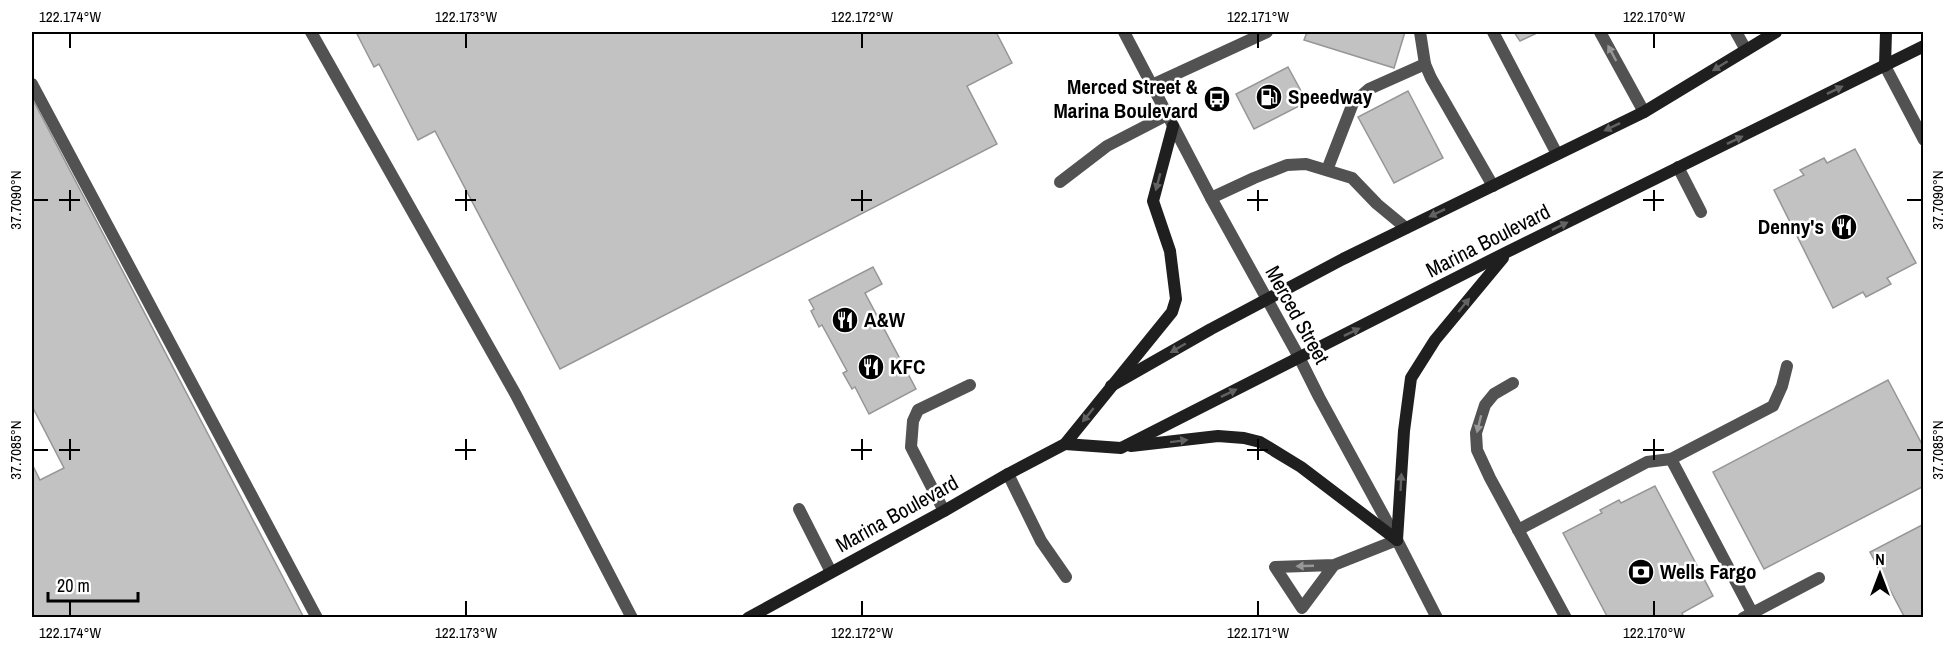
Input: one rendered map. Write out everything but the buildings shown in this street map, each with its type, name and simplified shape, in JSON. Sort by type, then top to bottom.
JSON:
[{"type":"main road","name":"Marina Boulevard","points":[[748,618],[1065,444],[1111,386],[1211,329],[1343,259],[1644,112],[1776,32]]},
{"type":"main road","points":[[1885,66],[1886,32]]},
{"type":"main road","name":"Marina Boulevard","points":[[1121,448],[1507,252],[1923,46]]},
{"type":"main road","points":[[1111,386],[1172,312],[1176,299],[1170,251],[1153,201],[1170,120]]},
{"type":"main road","points":[[1397,540],[1404,431],[1411,378],[1435,340],[1507,252]]},
{"type":"main road","points":[[1065,444],[1121,448],[1218,436],[1260,442],[1301,467],[1397,540]]},
{"type":"street","points":[[311,32],[516,395],[632,618]]},
{"type":"street","name":"Merced Street","points":[[1124,32],[1437,618]]},
{"type":"street","points":[[1152,85],[1267,32]]},
{"type":"street","points":[[1420,32],[1425,64],[1431,78],[1493,186]]},
{"type":"street","points":[[1493,32],[1557,154]]},
{"type":"street","points":[[1600,32],[1644,112]]},
{"type":"street","points":[[1736,32],[1746,50]]},
{"type":"street","points":[[1327,171],[1353,103],[1369,89],[1425,64]]},
{"type":"street","points":[[1885,66],[1923,140]]},
{"type":"street","points":[[32,84],[317,618]]},
{"type":"street","points":[[1059,182],[1107,146],[1170,120]]},
{"type":"street","points":[[1211,198],[1287,165],[1306,164],[1352,178],[1377,204],[1406,228]]},
{"type":"street","points":[[1678,168],[1701,212]]},
{"type":"street","points":[[1518,530],[1647,462],[1671,459],[1773,406],[1782,386],[1787,366]]},
{"type":"street","points":[[1513,383],[1494,394],[1485,405],[1476,433],[1476,450],[1566,618]]},
{"type":"street","points":[[944,511],[911,447],[913,421],[918,410],[970,385]]},
{"type":"street","points":[[1671,459],[1751,616],[1819,578]]},
{"type":"street","points":[[1008,474],[1041,541],[1066,577]]},
{"type":"street","points":[[799,509],[831,572]]},
{"type":"street","points":[[1334,565],[1302,608],[1275,567],[1334,565],[1397,540]]},
{"type":"place","name":"Speedway","points":[[1269,97]]},
{"type":"place","name":"Merced Street & Marina Boulevard","points":[[1217,99]]},
{"type":"place","name":"Denny's","points":[[1844,227]]},
{"type":"place","name":"A&W","points":[[845,320]]},
{"type":"place","name":"KFC","points":[[871,367]]},
{"type":"place","name":"Wells Fargo","points":[[1641,572]]}]
